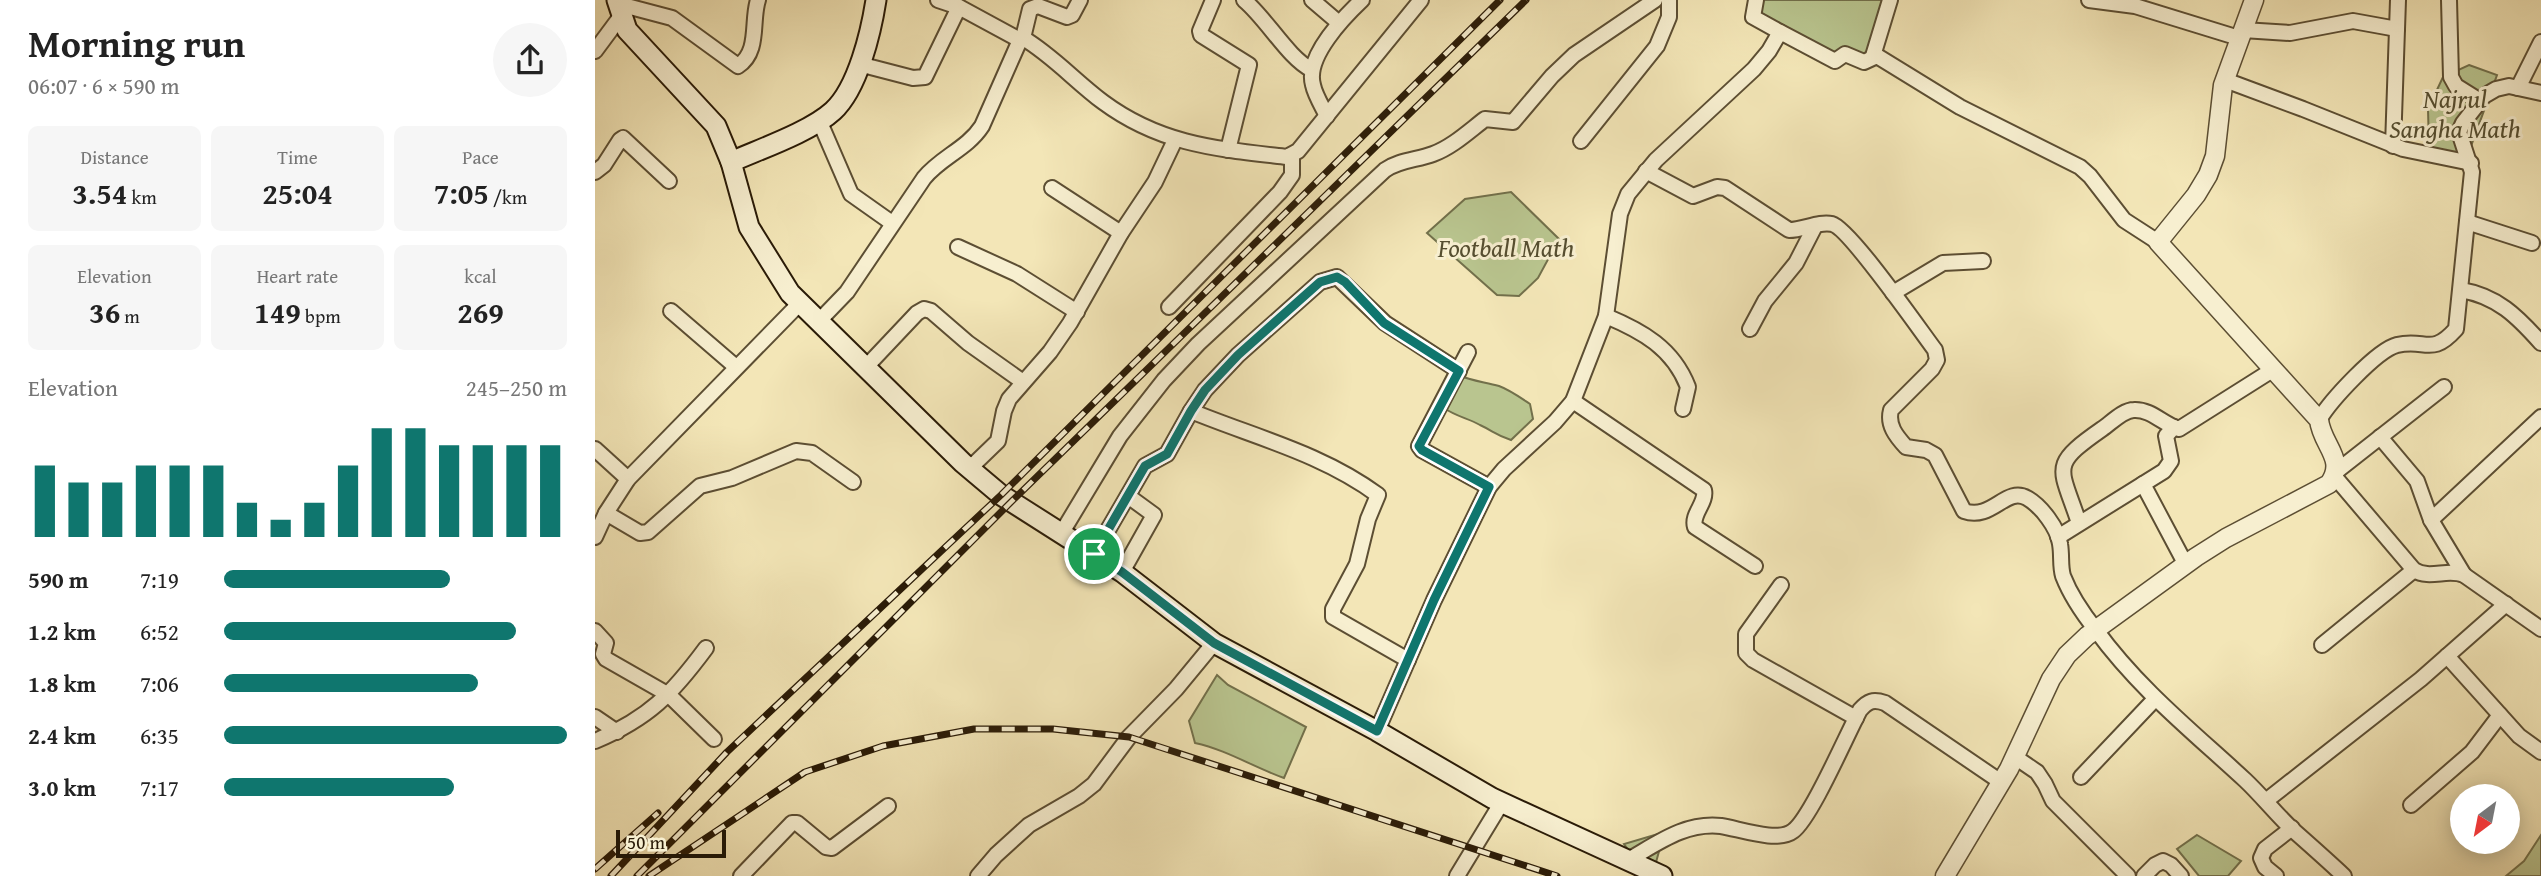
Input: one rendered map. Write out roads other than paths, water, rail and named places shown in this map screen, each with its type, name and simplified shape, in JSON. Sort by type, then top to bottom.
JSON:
[{"type":"main road","points":[[731,162],[819,120],[834,110],[852,86],[873,20],[876,0]]},
{"type":"main road","points":[[619,7],[627,30],[716,126],[731,162],[748,227],[790,293],[969,469],[1010,503],[1122,572],[1214,643],[1502,802],[1662,876]]},
{"type":"street","points":[[595,51],[619,7],[672,18],[738,66],[743,63],[753,44],[758,0]]},
{"type":"street","points":[[938,0],[960,7],[1021,39],[1105,104],[1175,140],[1228,150],[1292,156],[1298,152],[1417,1]]},
{"type":"street","points":[[819,321],[847,292],[932,168],[975,136],[982,126],[1021,39],[1030,9],[1038,6],[1067,17],[1072,15],[1080,0]]},
{"type":"street","points":[[1213,0],[1200,31],[1201,35],[1243,59],[1249,66],[1228,150]]},
{"type":"street","points":[[1244,0],[1258,12],[1300,62],[1312,70]]},
{"type":"street","points":[[1312,0],[1339,23]]},
{"type":"street","points":[[1327,116],[1312,84],[1312,70],[1339,23],[1362,0]]},
{"type":"street","points":[[1061,534],[1134,415],[1164,380],[1198,344],[1385,170],[1392,165],[1431,155],[1446,148],[1485,120],[1513,122],[1552,76],[1574,55],[1655,0]]},
{"type":"street","points":[[1581,141],[1657,46],[1669,17],[1669,0]]},
{"type":"street","points":[[1756,0],[1753,17],[1835,61],[1845,54],[1864,62],[1874,56],[1890,0]]},
{"type":"street","points":[[2089,0],[2135,6],[2241,34],[2290,33],[2353,21],[2397,29]]},
{"type":"street","points":[[2158,242],[2196,195],[2208,175],[2215,156],[2225,80],[2254,0]]},
{"type":"street","points":[[2393,146],[2398,0]]},
{"type":"street","points":[[2449,0],[2451,77],[2456,86],[2480,101]]},
{"type":"street","points":[[859,64],[913,78],[925,77],[960,7]]},
{"type":"street","points":[[1377,731],[1457,550],[1489,487],[1573,401],[1606,316],[1623,204],[1646,171],[1754,69],[1780,32]]},
{"type":"street","points":[[2518,88],[2541,42]]},
{"type":"street","points":[[1874,56],[1960,107],[2080,167],[2124,220],[2158,242],[2319,420],[2320,431],[2337,463],[2336,474],[2414,570],[2428,575],[2456,571],[2541,629]]},
{"type":"street","points":[[2225,80],[2393,146],[2471,163]]},
{"type":"street","points":[[2319,420],[2332,399],[2382,353],[2394,346],[2406,344],[2428,346],[2443,343],[2456,329],[2471,163],[2461,144],[2459,132],[2463,122],[2484,96],[2501,87],[2541,93]]},
{"type":"street","points":[[819,120],[851,194],[892,223]]},
{"type":"street","points":[[595,172],[622,138],[669,181]]},
{"type":"street","points":[[969,469],[998,441],[1006,404],[1050,352],[1077,312],[1155,182],[1175,140]]},
{"type":"street","points":[[1169,307],[1280,192],[1292,175],[1292,156]]},
{"type":"street","points":[[1646,171],[1693,196],[1717,187],[1725,188],[1789,230],[1830,223],[1841,230],[1935,350],[1937,360],[1932,369],[1891,410],[1889,418],[1899,440],[1906,447],[1926,450],[1935,455],[1964,511],[1974,515],[1983,513],[2017,495],[2025,496],[2033,502],[2055,528],[2062,573],[2095,630],[2155,699],[2267,800],[2292,828],[2344,876]]},
{"type":"street","points":[[1052,188],[1122,233]]},
{"type":"street","points":[[2467,222],[2532,243]]},
{"type":"street","points":[[1750,329],[1769,294],[1795,264],[1815,226]]},
{"type":"street","points":[[958,247],[1017,274],[1077,312]]},
{"type":"street","points":[[1893,293],[1943,263],[1983,261]]},
{"type":"street","points":[[1094,554],[1145,466],[1167,454],[1205,390],[1238,355],[1320,282],[1337,277],[1345,282],[1384,323],[1459,371]]},
{"type":"street","points":[[2461,290],[2482,293],[2497,302],[2541,343]]},
{"type":"street","points":[[595,537],[606,513],[628,479],[800,303]]},
{"type":"street","points":[[866,368],[924,309],[931,311],[968,343],[1023,382]]},
{"type":"street","points":[[671,312],[736,367]]},
{"type":"street","points":[[1606,316],[1635,328],[1665,350],[1688,387],[1683,409]]},
{"type":"street","points":[[1468,352],[1419,446],[1489,487]]},
{"type":"street","points":[[2079,523],[2064,478],[2063,464],[2069,453],[2127,411],[2144,411],[2174,428],[2183,427],[2274,369]]},
{"type":"street","points":[[1945,876],[2015,757],[2051,679],[2067,655],[2095,630],[2226,538],[2329,484],[2336,474],[2379,437],[2444,387]]},
{"type":"street","points":[[1573,401],[1704,490],[1705,496],[1694,520],[1695,527],[1755,566]]},
{"type":"street","points":[[1191,411],[1318,459],[1378,495],[1368,519],[1357,564],[1333,609],[1333,617],[1408,660]]},
{"type":"street","points":[[2431,520],[2541,417]]},
{"type":"street","points":[[2058,537],[2168,467],[2171,454],[2166,445],[2166,436],[2174,428]]},
{"type":"street","points":[[2379,437],[2417,481],[2431,520],[2464,575]]},
{"type":"street","points":[[595,449],[628,479]]},
{"type":"street","points":[[606,513],[640,533],[648,532],[700,486],[732,478],[796,451],[813,453],[853,482]]},
{"type":"street","points":[[2143,484],[2186,565]]},
{"type":"street","points":[[1122,572],[1154,515],[1128,496]]},
{"type":"street","points":[[2322,645],[2414,570]]},
{"type":"street","points":[[1781,585],[1747,634],[1747,653],[1753,660],[1856,719]]},
{"type":"street","points":[[2267,800],[2447,656],[2506,604]]},
{"type":"street","points":[[595,631],[606,643],[603,654],[606,659],[669,695],[714,739]]},
{"type":"street","points":[[978,876],[996,855],[1029,825],[1079,796],[1094,784],[1129,737],[1176,689],[1214,643]]},
{"type":"street","points":[[595,741],[617,732],[646,714],[669,695],[706,648]]},
{"type":"street","points":[[2447,656],[2527,744],[2541,752]]},
{"type":"street","points":[[2081,777],[2155,699]]},
{"type":"street","points":[[1628,860],[1680,830],[1693,827],[1722,826],[1776,836],[1788,835],[1803,821],[1867,702],[1876,700],[1885,703],[2001,782]]},
{"type":"street","points":[[2411,805],[2472,751],[2500,715]]},
{"type":"street","points":[[595,717],[617,732]]},
{"type":"street","points":[[2015,757],[2041,777],[2053,801],[2128,876]]},
{"type":"street","points":[[1457,876],[1502,802]]},
{"type":"street","points":[[741,876],[792,824],[797,823],[832,848],[888,806]]},
{"type":"street","points":[[2266,873],[2261,858],[2265,849],[2292,828]]},
{"type":"street","points":[[2144,876],[2163,861],[2181,876]]},
{"type":"railway","points":[[611,876],[727,752],[1001,495],[1500,0]]},
{"type":"railway","points":[[637,876],[1010,503],[1526,0]]},
{"type":"railway","points":[[649,876],[805,772],[883,746],[974,729],[1053,729],[1129,737],[1557,876]]},
{"type":"railway","points":[[595,869],[658,813]]},
{"type":"park label","name":"Najrul Sangha Math","points":[[2455,113]]},
{"type":"park label","name":"Football Math","points":[[1506,247]]}]
